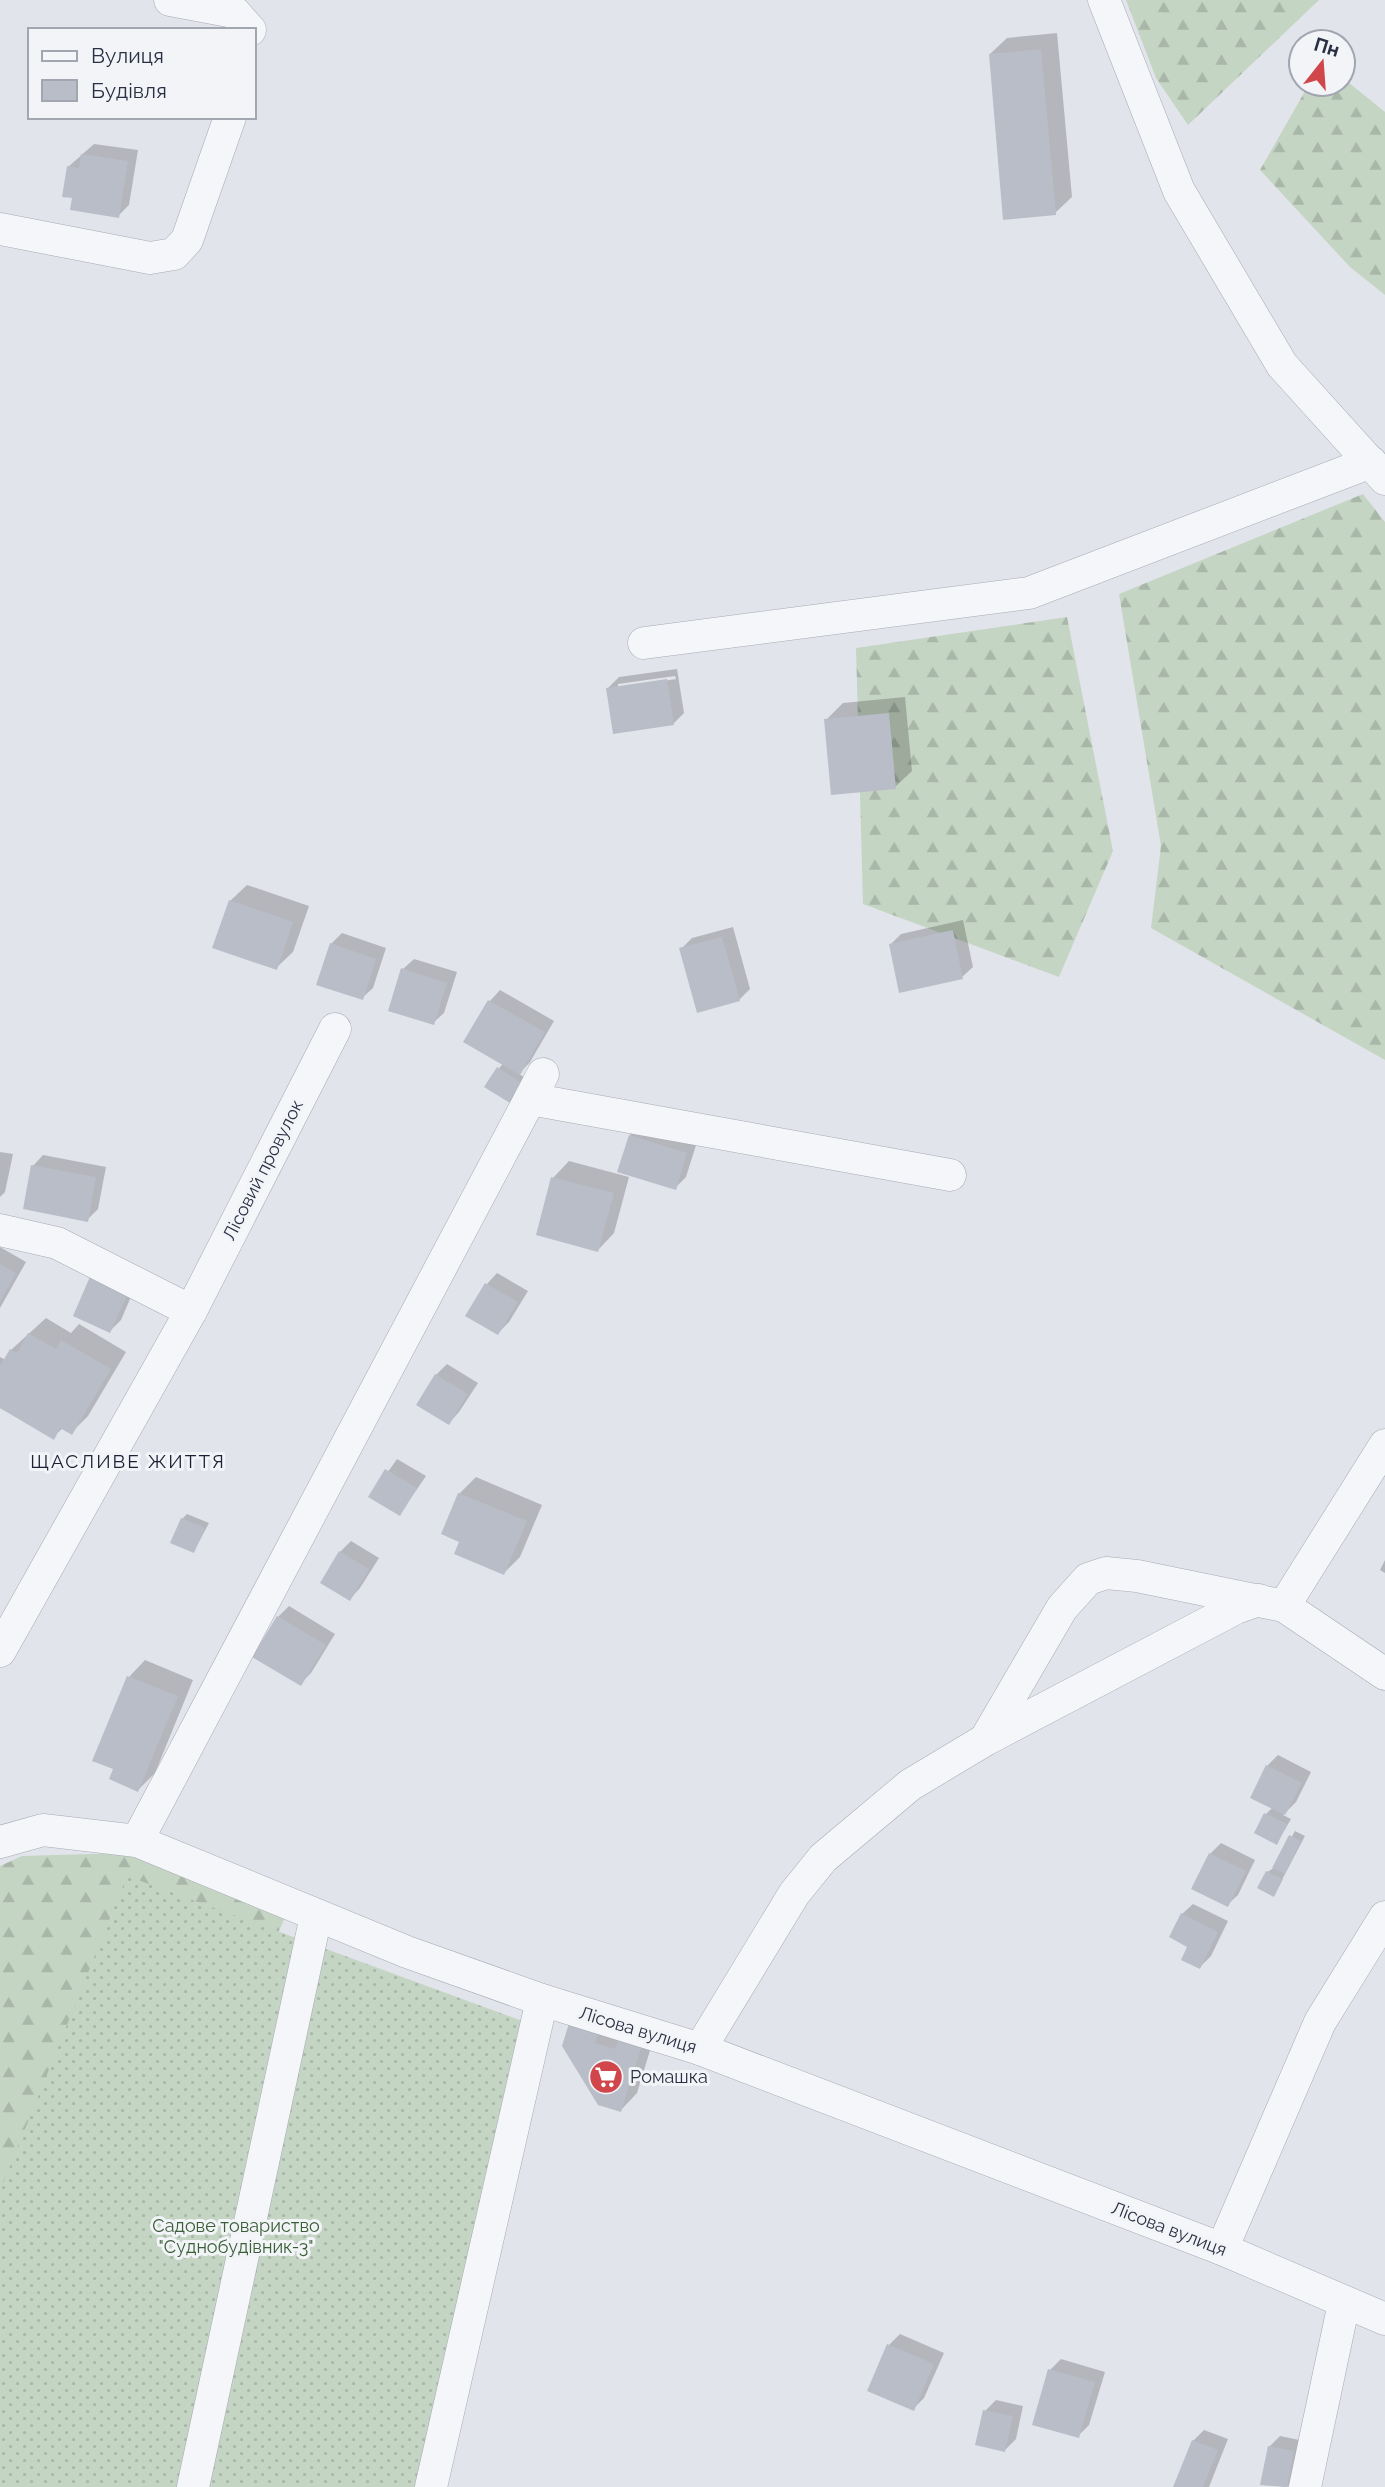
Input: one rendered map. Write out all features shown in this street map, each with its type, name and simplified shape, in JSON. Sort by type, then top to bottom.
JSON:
[{"type":"street","points":[[170,0],[234,12],[248,28]]},
{"type":"street","points":[[644,643],[1029,593],[1378,471],[1282,365],[1179,191],[1104,0]]},
{"type":"street","points":[[0,229],[150,258],[174,254],[187,240],[229,119]]},
{"type":"street","name":"Лісовий провулок","points":[[0,1651],[191,1311],[335,1029]]},
{"type":"street","points":[[137,1841],[536,1086],[950,1175]]},
{"type":"street","points":[[0,1230],[57,1243],[191,1311]]},
{"type":"street","points":[[700,2049],[794,1895],[823,1858],[910,1785],[985,1740],[1236,1608],[1272,1603],[1385,1444]]},
{"type":"street","points":[[985,1740],[1062,1608],[1088,1579],[1106,1573],[1137,1576],[1272,1603],[1385,1674]]},
{"type":"street","name":"Лісова вулиця","points":[[0,1842],[43,1830],[137,1841],[316,1916],[542,2000],[700,2049],[1222,2249],[1385,2319]]},
{"type":"street","points":[[193,2487],[316,1916]]},
{"type":"street","points":[[1222,2249],[1320,2022],[1385,1917]]},
{"type":"street","points":[[431,2487],[542,2000]]},
{"type":"street","points":[[1306,2487],[1344,2303]]},
{"type":"green space","points":[[1126,0],[1319,0],[1188,125],[1156,78]]},
{"type":"green space","points":[[1357,89],[1385,112],[1385,295],[1350,267],[1260,170],[1301,98],[1357,98]]},
{"type":"green space","points":[[1363,494],[1385,522],[1385,1060],[1151,928],[1161,846],[1119,594]]},
{"type":"green space","points":[[1067,617],[1113,851],[1059,977],[863,904],[856,648]]},
{"type":"green space","points":[[126,1853],[286,1915],[270,1951],[0,2373],[0,1866],[22,1856]]},
{"type":"green space","name":"Садове товариство \"Суднобудівник-3\"","points":[[127,1876],[525,2022],[423,2487],[0,2487],[0,2191]]},
{"type":"building","points":[[1041,49],[1056,215],[1003,220],[989,54]]},
{"type":"building","points":[[81,154],[128,161],[119,218],[70,210],[72,198],[62,197],[67,166],[79,168]]},
{"type":"building","points":[[667,679],[674,725],[613,734],[606,688]]},
{"type":"building","points":[[889,713],[896,789],[831,795],[824,719]]},
{"type":"building","points":[[229,900],[293,922],[277,970],[212,948]]},
{"type":"building","points":[[953,930],[963,979],[899,993],[889,944]]},
{"type":"building","points":[[722,937],[740,1001],[697,1013],[679,948]]},
{"type":"building","points":[[330,943],[376,959],[363,1000],[316,985]]},
{"type":"building","points":[[401,968],[447,983],[434,1025],[388,1011]]},
{"type":"building","points":[[488,1000],[545,1032],[520,1075],[463,1042]]},
{"type":"building","points":[[497,1067],[523,1084],[510,1103],[484,1087]]},
{"type":"building","points":[[629,1135],[687,1153],[676,1190],[617,1172]]},
{"type":"building","points":[[31,1165],[96,1177],[88,1222],[23,1209]]},
{"type":"building","points":[[551,1177],[614,1193],[598,1252],[536,1235]]},
{"type":"building","points":[[0,1264],[16,1273],[0,1302]]},
{"type":"building","points":[[92,1272],[130,1289],[110,1333],[73,1316]]},
{"type":"building","points":[[485,1283],[518,1302],[498,1335],[465,1316]]},
{"type":"building","points":[[28,1333],[56,1349],[61,1340],[111,1369],[72,1435],[60,1428],[54,1440],[0,1408],[0,1366],[10,1349],[17,1353]]},
{"type":"building","points":[[435,1374],[468,1394],[449,1425],[416,1405]]},
{"type":"building","points":[[385,1469],[417,1488],[400,1516],[368,1497]]},
{"type":"building","points":[[458,1493],[527,1521],[504,1575],[454,1554],[459,1542],[441,1534]]},
{"type":"building","points":[[181,1518],[205,1528],[194,1553],[170,1543]]},
{"type":"building","points":[[339,1551],[369,1569],[350,1601],[320,1583]]},
{"type":"building","points":[[277,1616],[326,1645],[301,1686],[252,1657]]},
{"type":"building","points":[[127,1676],[178,1696],[138,1792],[109,1779],[113,1769],[92,1761]]},
{"type":"building","points":[[1266,1765],[1302,1783],[1285,1815],[1250,1798]]},
{"type":"building","points":[[1264,1813],[1287,1824],[1277,1845],[1254,1833]]},
{"type":"building","points":[[1289,1835],[1301,1841],[1285,1874],[1272,1868]]},
{"type":"building","points":[[1209,1853],[1246,1871],[1228,1907],[1191,1889]]},
{"type":"building","points":[[1266,1871],[1283,1879],[1274,1897],[1257,1888]]},
{"type":"building","points":[[1181,1913],[1218,1932],[1200,1969],[1181,1960],[1187,1947],[1169,1937]]},
{"type":"building","name":"Ромашка","points":[[570,2020],[600,2029],[595,2043],[615,2049],[618,2041],[641,2048],[621,2112],[598,2105],[562,2046]]},
{"type":"building","points":[[887,2344],[934,2364],[914,2411],[867,2391]]},
{"type":"building","points":[[1048,2369],[1095,2382],[1079,2438],[1032,2425]]},
{"type":"building","points":[[983,2410],[1013,2416],[1005,2452],[975,2445]]},
{"type":"building","points":[[1192,2440],[1218,2450],[1203,2487],[1173,2487]]},
{"type":"building","points":[[1268,2446],[1294,2451],[1287,2487],[1260,2485]]},
{"type":"place","name":"Ромашка","points":[[606,2077]]},
{"type":"district","name":"ЩАСЛИВЕ ЖИТТЯ","points":[[128,1461]]}]
